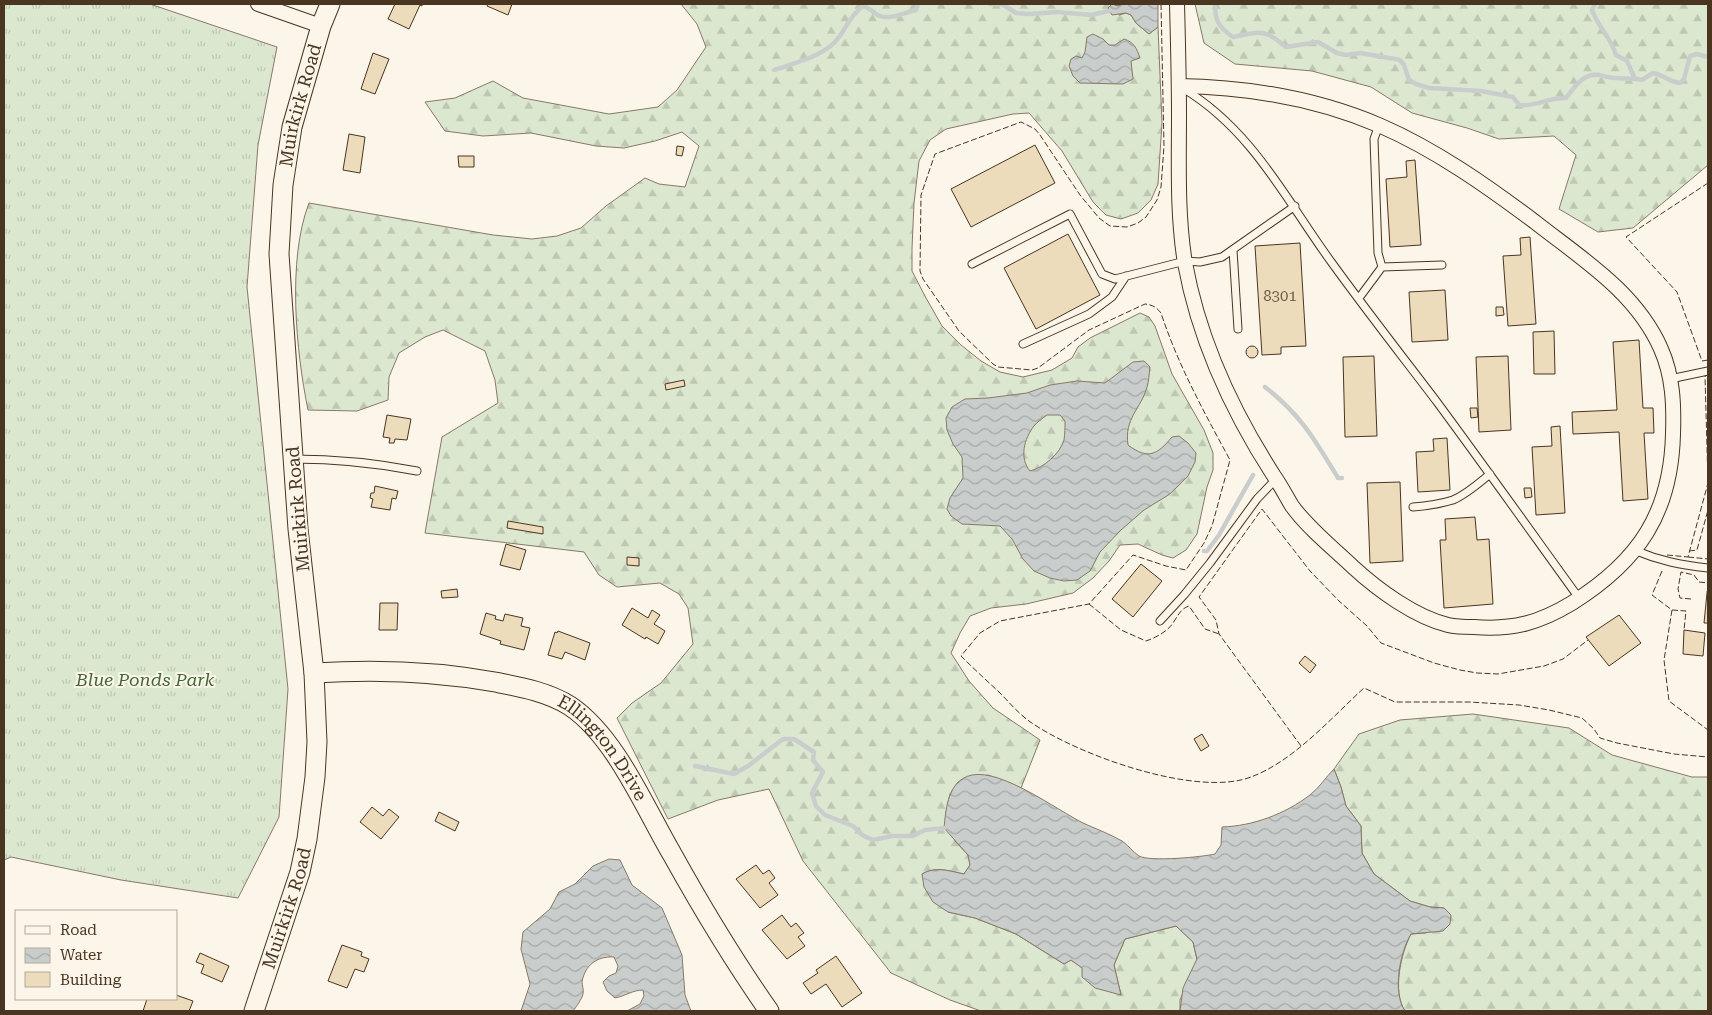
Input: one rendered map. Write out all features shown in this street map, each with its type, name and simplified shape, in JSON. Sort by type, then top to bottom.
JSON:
[{"type":"main road","name":"Muirkirk Road","points":[[254,1011],[299,875],[307,839],[315,778],[317,742],[314,673],[298,528],[279,254],[283,184],[292,128],[321,26],[330,4]]},
{"type":"main road","name":"Ellington Drive","points":[[314,673],[345,671],[406,672],[459,676],[547,694],[569,705],[586,718],[613,752],[629,777],[710,922],[769,1011]]},
{"type":"street","points":[[258,4],[321,26]]},
{"type":"street","points":[[1177,4],[1180,206],[1185,261],[1206,338],[1224,386],[1247,433],[1294,508],[1318,534],[1371,584],[1403,604],[1448,625],[1495,629],[1532,623],[1557,612],[1616,572],[1634,550],[1656,516],[1666,490],[1670,473],[1674,421],[1670,379],[1661,348],[1642,317],[1619,289],[1595,267],[1511,204],[1430,150],[1380,126],[1309,102],[1237,89],[1179,86]]},
{"type":"lane","points":[[1179,86],[1212,108],[1248,144],[1295,206],[1332,263],[1490,474],[1579,598]]},
{"type":"lane","points":[[1380,126],[1374,139],[1378,253],[1382,267]]},
{"type":"lane","points":[[972,264],[1070,214],[1102,274],[1115,279],[1185,261],[1200,262],[1222,257],[1295,206]]},
{"type":"lane","points":[[1233,250],[1238,329]]},
{"type":"lane","points":[[1382,267],[1442,265]]},
{"type":"lane","points":[[1359,298],[1382,267]]},
{"type":"lane","points":[[1024,344],[1089,314],[1112,297],[1126,276]]},
{"type":"lane","points":[[1670,379],[1708,371]]},
{"type":"lane","points":[[293,459],[333,459],[382,464],[417,471]]},
{"type":"lane","points":[[1413,507],[1453,500],[1490,474]]},
{"type":"lane","points":[[1160,622],[1210,563],[1256,498],[1276,479]]},
{"type":"lane","points":[[1634,550],[1672,564],[1708,568]]},
{"type":"green space","name":"Blue Ponds Park","points":[[4,4],[150,4],[277,47],[258,145],[247,287],[288,689],[279,817],[238,898],[121,880],[11,857],[4,860]]},
{"type":"green space","points":[[681,4],[1112,4],[1119,15],[1126,13],[1131,15],[1136,23],[1149,34],[1158,27],[1162,123],[1158,184],[1151,200],[1138,213],[1121,219],[1106,215],[1093,202],[1062,151],[1029,113],[1013,114],[946,129],[930,140],[919,161],[914,203],[912,271],[942,326],[961,345],[981,361],[1000,372],[1023,377],[1052,370],[1072,358],[1078,347],[1090,338],[1140,313],[1149,317],[1155,326],[1172,374],[1204,430],[1213,453],[1213,470],[1207,487],[1197,534],[1186,550],[1173,558],[1138,544],[1120,545],[1109,561],[1093,578],[1073,593],[1026,604],[991,608],[970,616],[951,653],[969,681],[993,708],[1040,740],[1021,788],[988,775],[958,782],[950,794],[946,812],[955,841],[968,855],[970,865],[964,874],[932,870],[922,874],[948,912],[975,918],[1016,934],[1064,964],[1071,960],[1121,995],[1114,965],[1125,939],[1176,926],[1193,942],[1197,960],[1180,1000],[1180,1011],[981,1011],[950,1000],[891,973],[803,861],[769,789],[718,800],[668,819],[617,718],[632,703],[661,683],[693,644],[688,608],[679,594],[660,583],[617,587],[599,575],[584,552],[425,533],[442,437],[498,403],[495,380],[485,351],[443,330],[425,337],[399,353],[389,377],[388,400],[357,411],[308,410],[297,334],[296,278],[302,226],[309,203],[493,235],[532,239],[557,236],[581,228],[606,206],[645,178],[659,184],[685,187],[699,146],[682,132],[624,148],[596,146],[531,133],[483,136],[445,131],[425,102],[455,98],[493,81],[523,98],[609,114],[658,107],[677,90],[706,47],[697,24]]},
{"type":"green space","points":[[1195,4],[1708,4],[1708,165],[1633,228],[1598,232],[1559,209],[1576,155],[1554,136],[1499,139],[1412,113],[1371,87],[1312,71],[1235,64],[1204,43]]},
{"type":"green space","points":[[1473,714],[1569,728],[1612,755],[1692,777],[1708,777],[1708,1011],[1405,1011],[1399,994],[1399,972],[1407,942],[1411,934],[1426,933],[1444,908],[1430,907],[1410,901],[1374,874],[1362,853],[1361,826],[1346,806],[1334,769],[1359,734],[1400,720]]},
{"type":"water","points":[[1112,4],[1118,6],[1122,4],[1158,4],[1158,27],[1149,34],[1136,23],[1131,15],[1126,13],[1112,15],[1108,8]]},
{"type":"water","points":[[1093,34],[1103,39],[1109,45],[1115,45],[1124,39],[1133,44],[1140,58],[1131,61],[1133,79],[1123,84],[1080,83],[1073,76],[1069,66],[1071,59],[1076,56],[1082,58],[1085,52],[1087,37]]},
{"type":"water","points":[[1144,361],[1150,367],[1144,395],[1128,428],[1128,445],[1141,453],[1147,454],[1162,448],[1172,437],[1179,436],[1196,453],[1195,462],[1188,476],[1170,494],[1144,510],[1121,530],[1100,552],[1090,571],[1077,580],[1064,581],[1050,578],[1034,571],[1023,559],[1012,539],[1000,526],[962,524],[951,516],[947,509],[950,498],[963,478],[962,457],[953,444],[947,430],[946,418],[952,407],[965,399],[1027,393],[1050,385],[1077,381],[1105,383],[1133,362]],"holes":[[[1047,415],[1060,415],[1065,421],[1062,445],[1050,460],[1030,471],[1025,460],[1024,448],[1031,431]]]},
{"type":"water","points":[[1334,769],[1346,806],[1361,826],[1362,853],[1374,874],[1410,901],[1430,907],[1444,908],[1451,915],[1450,924],[1443,931],[1411,934],[1407,942],[1401,961],[1398,983],[1401,1003],[1405,1011],[1180,1011],[1183,988],[1197,959],[1193,942],[1176,926],[1125,939],[1114,965],[1121,995],[1095,988],[1082,977],[1082,968],[1071,960],[1064,964],[1016,934],[975,918],[948,912],[933,902],[924,887],[922,874],[937,870],[964,874],[970,865],[968,855],[944,828],[947,804],[953,789],[964,778],[972,775],[998,778],[1013,784],[1083,823],[1122,841],[1139,856],[1164,859],[1215,854],[1221,845],[1222,827],[1268,818],[1290,808],[1313,792]]},
{"type":"water","points":[[609,859],[620,860],[632,885],[662,908],[682,955],[685,995],[691,1011],[627,1011],[640,1004],[644,996],[643,990],[615,998],[607,991],[603,982],[609,976],[616,973],[618,966],[614,957],[608,957],[597,960],[589,966],[582,982],[582,996],[573,1011],[521,1011],[530,984],[521,949],[523,932],[550,909],[559,892],[575,884],[593,866]]},
{"type":"building","points":[[395,4],[422,4],[409,29],[388,19]]},
{"type":"building","points":[[488,4],[512,4],[508,15],[487,6]]},
{"type":"building","points":[[373,53],[389,59],[375,94],[361,89]]},
{"type":"building","points":[[349,134],[365,137],[360,173],[343,170]]},
{"type":"building","points":[[1035,145],[1055,183],[971,227],[951,189]]},
{"type":"building","points":[[677,146],[684,147],[682,156],[676,155]]},
{"type":"building","points":[[458,156],[474,156],[474,167],[459,167]]},
{"type":"building","points":[[1415,160],[1421,245],[1390,247],[1386,179],[1407,177],[1406,161]]},
{"type":"building","points":[[1068,234],[1100,295],[1036,329],[1004,268]]},
{"type":"building","points":[[1530,237],[1536,324],[1508,326],[1503,256],[1521,255],[1520,238]]},
{"type":"building","points":[[1300,243],[1306,346],[1281,347],[1281,354],[1262,355],[1255,246]]},
{"type":"building","points":[[1445,290],[1448,340],[1412,342],[1409,292]]},
{"type":"building","points":[[1496,307],[1503,307],[1504,315],[1496,316]]},
{"type":"building","points":[[1554,331],[1555,374],[1534,374],[1533,332]]},
{"type":"building","points":[[1639,340],[1643,408],[1653,408],[1654,433],[1644,433],[1648,499],[1623,501],[1619,432],[1573,434],[1572,412],[1617,410],[1613,342]]},
{"type":"building","points":[[1250,346],[1254,346],[1258,352],[1254,358],[1250,358],[1246,354],[1246,350]]},
{"type":"building","points":[[1374,356],[1377,436],[1345,437],[1343,357]]},
{"type":"building","points":[[1508,356],[1511,430],[1479,432],[1476,357]]},
{"type":"building","points":[[684,380],[685,386],[666,390],[665,384]]},
{"type":"building","points":[[1470,408],[1477,408],[1478,417],[1471,418]]},
{"type":"building","points":[[387,415],[411,419],[407,440],[395,439],[394,443],[389,443],[390,438],[383,437]]},
{"type":"building","points":[[1560,426],[1565,513],[1536,515],[1532,447],[1552,446],[1551,427]]},
{"type":"building","points":[[1447,438],[1450,490],[1418,492],[1416,452],[1434,451],[1433,439]]},
{"type":"building","points":[[1400,482],[1403,561],[1370,563],[1367,483]]},
{"type":"building","points":[[375,486],[398,491],[396,499],[392,498],[390,510],[371,507],[373,499],[370,498],[371,493],[374,493]]},
{"type":"building","points":[[1524,488],[1531,488],[1532,497],[1525,498]]},
{"type":"building","points":[[1475,517],[1477,540],[1489,539],[1493,604],[1444,608],[1440,540],[1446,540],[1445,519]]},
{"type":"building","points":[[508,521],[543,527],[543,534],[507,528]]},
{"type":"building","points":[[506,544],[526,550],[520,570],[500,565]]},
{"type":"building","points":[[627,557],[639,558],[639,566],[627,565]]},
{"type":"building","points":[[1141,564],[1162,581],[1133,617],[1112,599]]},
{"type":"building","points":[[457,589],[458,597],[442,598],[441,591]]},
{"type":"building","points":[[1707,593],[1708,623],[1704,623]]},
{"type":"building","points":[[380,603],[398,603],[397,630],[379,630]]},
{"type":"building","points":[[632,608],[648,618],[652,610],[660,615],[654,624],[665,631],[658,644],[646,637],[645,639],[622,625]]},
{"type":"building","points":[[486,613],[496,616],[495,619],[503,621],[505,614],[523,618],[521,626],[530,628],[524,650],[500,644],[501,641],[480,634]]},
{"type":"building","points":[[1619,615],[1641,643],[1609,666],[1586,637]]},
{"type":"building","points":[[1684,630],[1705,633],[1703,656],[1683,654]]},
{"type":"building","points":[[558,631],[590,643],[585,660],[565,652],[562,659],[548,655],[555,632],[557,633]]},
{"type":"building","points":[[1305,656],[1316,665],[1310,673],[1299,663]]},
{"type":"building","points":[[1202,734],[1209,746],[1201,751],[1194,739]]},
{"type":"building","points":[[372,807],[383,816],[389,809],[399,817],[381,839],[360,822]]},
{"type":"building","points":[[439,812],[459,822],[455,831],[435,821]]},
{"type":"building","points":[[756,865],[763,874],[769,870],[775,878],[769,883],[778,895],[760,908],[736,879]]},
{"type":"building","points":[[782,915],[791,927],[796,923],[804,933],[798,937],[805,946],[787,959],[762,930]]},
{"type":"building","points":[[342,945],[362,952],[361,956],[369,959],[364,972],[355,969],[347,988],[328,981]]},
{"type":"building","points":[[200,953],[229,966],[222,982],[201,973],[204,965],[196,962]]},
{"type":"building","points":[[836,956],[862,993],[842,1007],[826,984],[811,994],[803,983],[818,973],[816,970]]},
{"type":"building","points":[[178,996],[193,1001],[189,1011],[143,1011],[147,1000],[178,1000]]},
{"type":"waterway","points":[[774,70],[809,58],[833,44],[852,17],[863,6],[880,16],[888,17],[916,10],[918,4]]},
{"type":"waterway","points":[[990,4],[1002,4],[1016,13],[1029,14],[1057,12],[1091,15],[1109,11]]},
{"type":"waterway","points":[[1215,4],[1218,23],[1233,37],[1260,33],[1271,36],[1286,47],[1318,42],[1337,53],[1346,55],[1360,53],[1400,60],[1404,65],[1409,80],[1416,84],[1429,88],[1481,91],[1513,97],[1519,105],[1531,105],[1566,98],[1584,78],[1593,75],[1642,80],[1653,73],[1680,83],[1684,79],[1690,56],[1697,54],[1708,57]]},
{"type":"waterway","points":[[1595,4],[1592,10],[1598,22],[1616,55],[1627,61],[1635,79]]},
{"type":"waterway","points":[[1265,387],[1278,397],[1298,418],[1338,478],[1342,478]]},
{"type":"waterway","points":[[1204,551],[1207,551],[1219,535],[1253,475]]},
{"type":"waterway","points":[[695,766],[734,774],[748,766],[783,739],[794,739],[814,752],[813,760],[823,772],[812,793],[816,806],[825,815],[853,826],[862,835],[873,840],[892,836],[913,836],[925,830],[944,828]]},
{"type":"fence","points":[[1161,4],[1164,146],[1161,187],[1157,200],[1146,217],[1138,223],[1127,227],[1110,226],[1099,218],[1080,195],[1040,135],[1035,129],[1021,122],[935,154],[921,195],[920,271],[923,279],[959,331],[998,367],[1032,370],[1038,368],[1089,330],[1145,304],[1158,309],[1192,388],[1230,460],[1212,526],[1204,543],[1186,570],[1166,566],[1133,555],[1089,604],[1000,621],[980,633],[961,656],[1021,714],[1049,734],[1105,759],[1169,777],[1200,782],[1228,782],[1251,777],[1267,770],[1297,750],[1364,688],[1395,702],[1469,702],[1519,705],[1549,710],[1582,718],[1594,729],[1600,738],[1674,754],[1708,757]]},
{"type":"fence","points":[[1708,183],[1626,237],[1677,292],[1702,361],[1708,360]]},
{"type":"fence","points":[[1667,555],[1688,557],[1708,483],[1705,376],[1708,375]]},
{"type":"fence","points":[[1301,746],[1219,634],[1216,620],[1199,597],[1262,509],[1310,571],[1367,626],[1381,643],[1434,663],[1460,670],[1498,674],[1544,666],[1563,659],[1588,640]]},
{"type":"fence","points":[[1689,551],[1697,550],[1708,510]]},
{"type":"fence","points":[[1688,557],[1708,559]]},
{"type":"fence","points":[[1662,571],[1652,595],[1672,610],[1664,660],[1669,701],[1708,730]]},
{"type":"fence","points":[[1691,599],[1680,598],[1678,589],[1681,572],[1694,575],[1699,582],[1708,583],[1707,593]]},
{"type":"fence","points":[[1089,604],[1121,630],[1146,641],[1168,629],[1181,611],[1189,606],[1205,629],[1219,634]]},
{"type":"fence","points":[[1672,610],[1686,611],[1684,630]]}]
